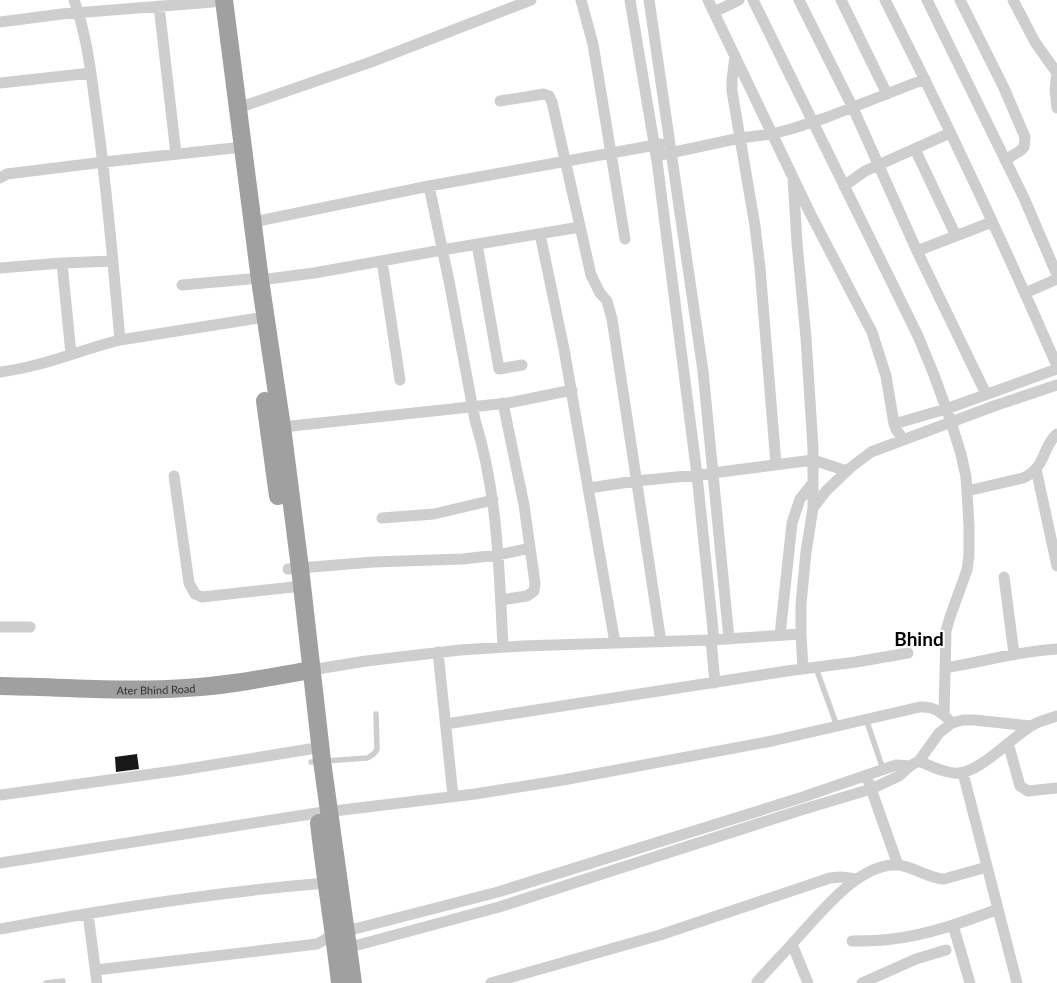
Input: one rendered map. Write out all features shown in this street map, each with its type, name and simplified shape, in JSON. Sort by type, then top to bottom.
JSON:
[{"type":"highway","points":[[217,1],[238,108],[238,147],[253,222],[254,280]]},
{"type":"highway","points":[[217,1],[294,568]]},
{"type":"highway","points":[[260,317],[282,427],[294,568],[314,758],[342,941],[340,983]]},
{"type":"highway","name":"Ater Bhind Road","points":[[0,686],[98,689],[186,688],[226,684],[305,671]]},
{"type":"highway","points":[[323,812],[326,883],[353,983]]},
{"type":"street","points":[[74,0],[79,13],[91,73],[104,162],[120,340]]},
{"type":"street","points":[[238,108],[371,62],[531,0]]},
{"type":"street","points":[[581,0],[593,44],[625,239]]},
{"type":"street","points":[[630,0],[655,151],[697,475],[713,640],[715,683]]},
{"type":"street","points":[[649,0],[703,371],[729,639]]},
{"type":"street","points":[[708,0],[810,213],[872,332],[886,376],[899,433]]},
{"type":"street","points":[[714,12],[739,0]]},
{"type":"street","points":[[96,970],[342,941],[499,907],[801,810],[871,790],[899,776],[915,764],[939,733],[948,719],[945,668],[946,631],[967,570],[969,555],[970,539],[967,491],[961,454],[949,416],[918,336],[753,0]]},
{"type":"street","points":[[799,0],[853,108],[917,251],[986,394]]},
{"type":"street","points":[[841,0],[887,94]]},
{"type":"street","points":[[885,0],[925,79],[992,222],[1025,293],[1057,368],[1010,394],[986,394],[949,416],[899,433]]},
{"type":"street","points":[[927,0],[1024,198],[1057,275]]},
{"type":"street","points":[[960,0],[1004,88],[1024,137],[1024,147],[1005,160]]},
{"type":"street","points":[[1014,0],[1034,42],[1057,73],[1055,90],[1057,108]]},
{"type":"street","points":[[0,22],[79,13],[122,5],[159,6],[217,1]]},
{"type":"street","points":[[159,6],[176,154]]},
{"type":"street","points":[[735,56],[732,69],[732,86],[754,219],[760,268],[776,464]]},
{"type":"street","points":[[0,83],[91,73]]},
{"type":"street","points":[[253,222],[429,186],[611,152],[655,151],[672,153],[740,138],[772,134],[853,108],[925,79]]},
{"type":"street","points":[[500,101],[544,94],[549,96],[552,102],[591,275],[600,293],[607,301],[610,310],[661,642]]},
{"type":"street","points":[[844,186],[865,171],[950,133]]},
{"type":"street","points":[[655,151],[670,142]]},
{"type":"street","points":[[1,176],[104,162],[238,147]]},
{"type":"street","points":[[915,149],[956,236]]},
{"type":"street","points":[[790,635],[795,581],[806,552],[812,495],[813,460],[806,338],[797,243],[793,177]]},
{"type":"street","points":[[429,186],[472,406],[493,500],[498,555],[503,647]]},
{"type":"street","points":[[917,251],[992,222]]},
{"type":"street","points":[[182,285],[254,280],[314,273],[580,227]]},
{"type":"street","points":[[540,234],[572,390],[615,644]]},
{"type":"street","points":[[477,244],[499,369],[522,365]]},
{"type":"street","points":[[0,268],[113,261]]},
{"type":"street","points":[[382,261],[400,380]]},
{"type":"street","points":[[62,263],[71,354]]},
{"type":"street","points":[[1025,293],[1057,279]]},
{"type":"street","points":[[0,372],[32,367],[120,340],[260,317]]},
{"type":"street","points":[[796,670],[790,635],[795,581],[792,523],[800,499],[826,491],[847,471],[899,433],[1010,394],[1057,385]]},
{"type":"street","points":[[282,427],[503,403],[572,390]]},
{"type":"street","points":[[501,600],[527,596],[534,591],[535,583],[524,505],[503,403]]},
{"type":"street","points":[[967,491],[1023,478],[1036,470],[1051,441],[1057,434]]},
{"type":"street","points":[[589,488],[813,460],[847,471]]},
{"type":"street","points":[[1036,470],[1057,566]]},
{"type":"street","points":[[174,476],[189,583],[195,594],[202,597],[296,587]]},
{"type":"street","points":[[382,518],[434,514],[493,500]]},
{"type":"street","points":[[294,568],[373,562],[463,559],[498,555],[530,548]]},
{"type":"street","points":[[1004,577],[1014,654]]},
{"type":"street","points":[[0,627],[30,627]]},
{"type":"street","points":[[305,671],[366,661],[438,652],[503,647],[713,640],[790,635]]},
{"type":"street","points":[[945,668],[1014,654],[1057,649]]},
{"type":"street","points":[[438,652],[453,796]]},
{"type":"street","points":[[446,724],[908,653]]},
{"type":"street","points":[[0,863],[323,812],[453,796],[563,780],[791,737],[920,707],[928,706],[935,708],[948,719],[1031,726]]},
{"type":"street","points":[[342,941],[795,800],[896,765],[915,764],[954,774],[963,773],[978,767],[1031,726],[1057,716]]},
{"type":"street","points":[[1008,743],[1020,786],[1028,791],[1057,788]]},
{"type":"street","points":[[0,795],[181,770],[314,758]]},
{"type":"street","points":[[963,773],[1016,983]]},
{"type":"street","points":[[866,776],[898,865]]},
{"type":"street","points":[[756,983],[838,894],[857,879],[879,868],[891,865],[904,866],[937,879],[944,880],[987,867]]},
{"type":"street","points":[[492,983],[660,935],[830,878],[841,877],[857,879]]},
{"type":"street","points":[[0,929],[152,903],[326,883]]},
{"type":"street","points":[[852,941],[893,939],[953,925],[998,909]]},
{"type":"street","points":[[88,914],[97,983]]},
{"type":"street","points":[[953,925],[970,983]]},
{"type":"street","points":[[792,944],[808,983]]},
{"type":"street","points":[[862,983],[877,980],[916,959],[946,950]]},
{"type":"lane","points":[[816,668],[837,726]]},
{"type":"lane","points":[[314,758],[367,758],[375,753],[377,749],[376,714]]},
{"type":"lane","points":[[866,719],[884,769]]},
{"type":"lane","points":[[46,983],[63,981]]},
{"type":"building","points":[[137,754],[139,769],[116,772],[115,757]]},
{"type":"district","name":"Bhind","points":[[919,638]]}]
